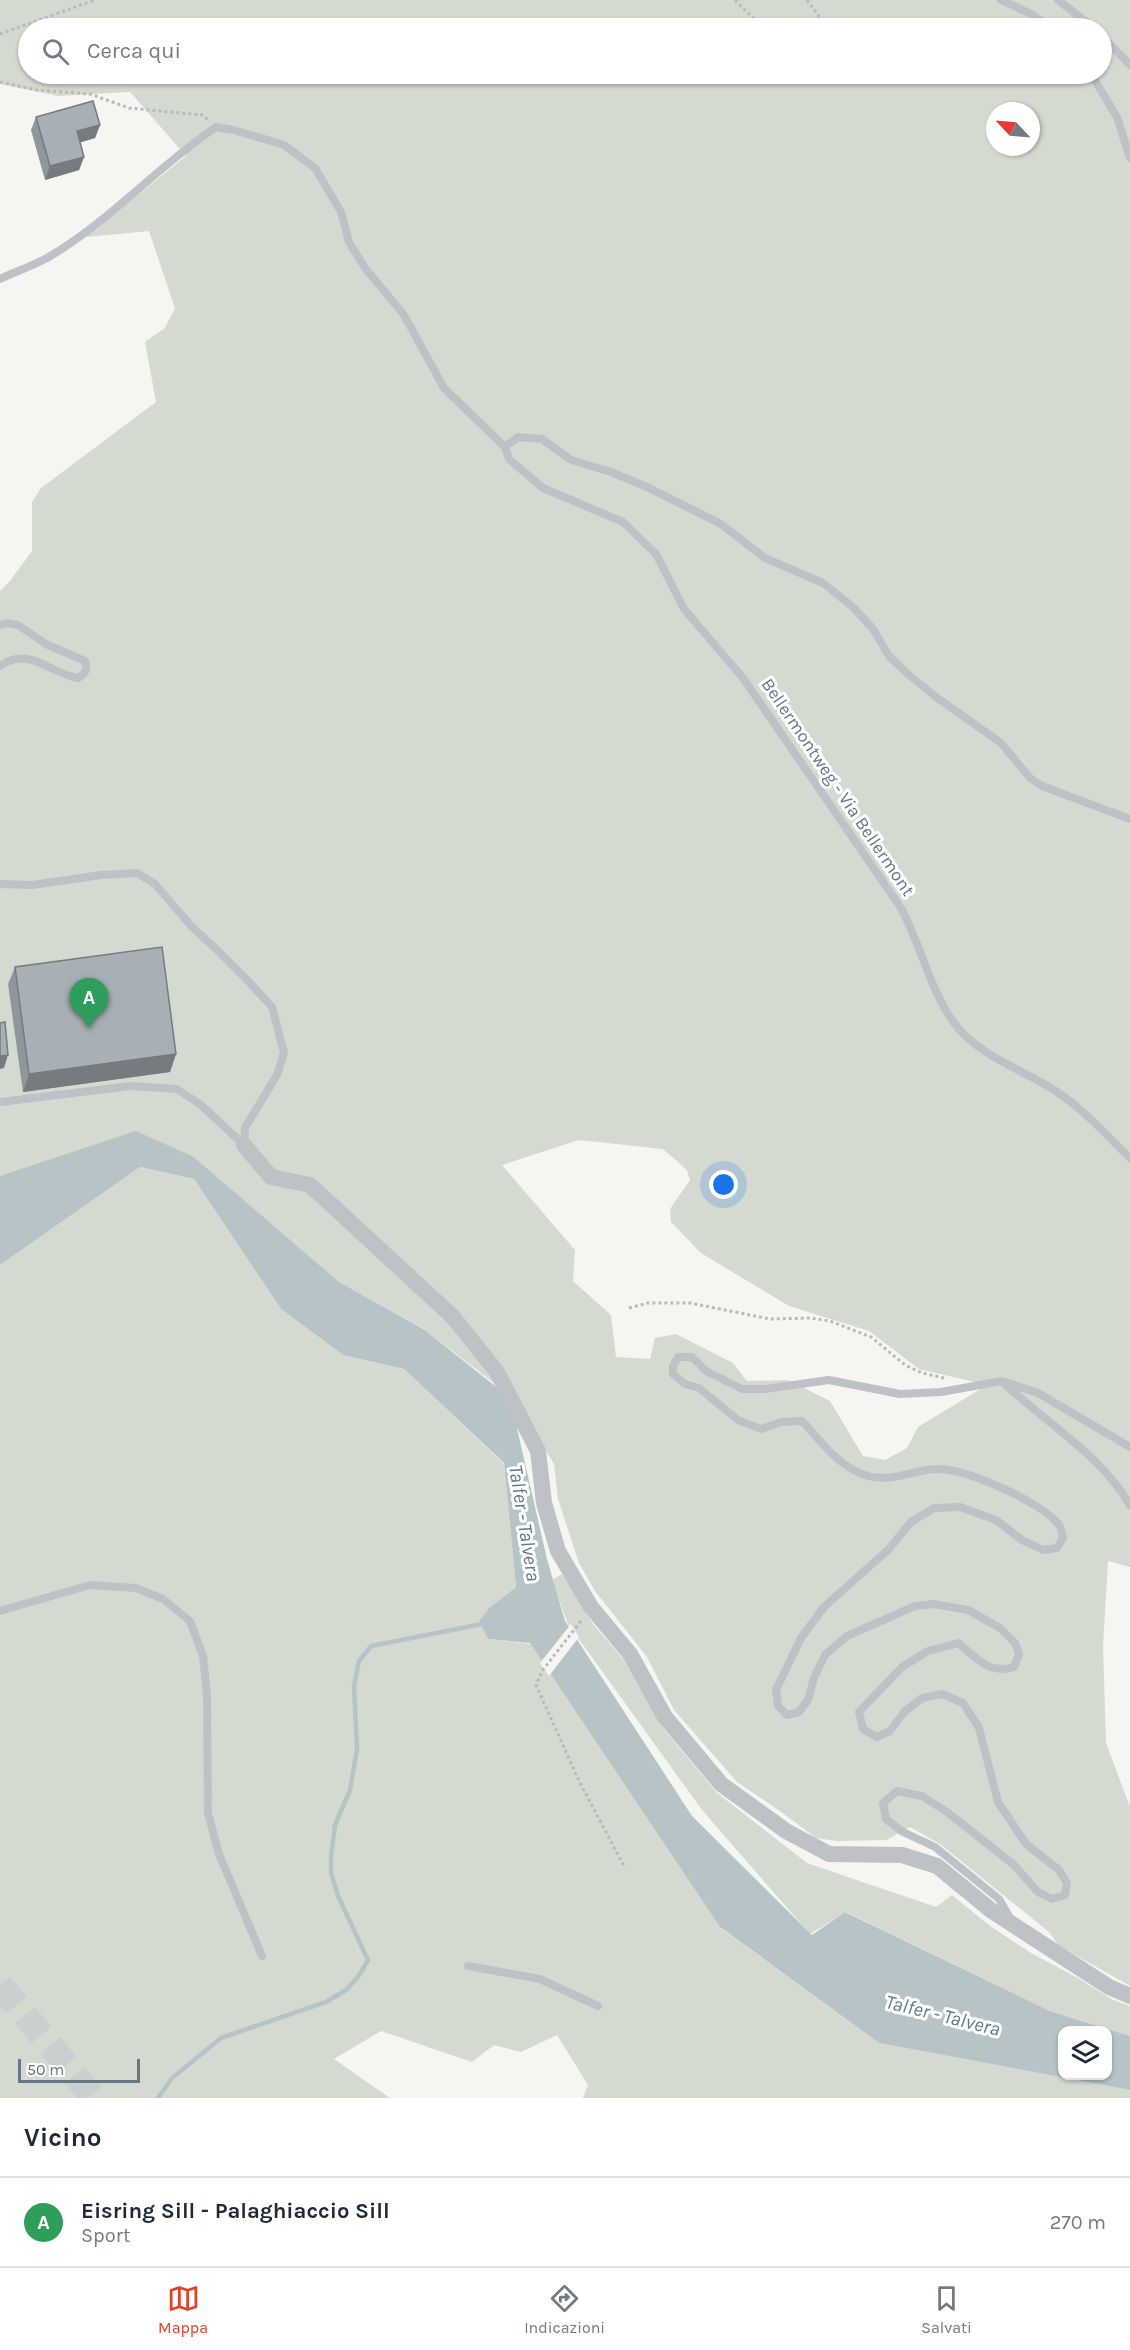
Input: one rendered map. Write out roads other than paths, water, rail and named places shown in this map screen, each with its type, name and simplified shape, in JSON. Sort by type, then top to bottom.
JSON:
[{"type":"street","points":[[244,1145],[271,1176],[310,1185],[453,1317],[497,1372],[538,1451],[544,1503],[553,1539],[591,1606],[630,1653],[665,1717],[721,1784],[786,1831],[830,1854],[902,1855],[937,1866],[992,1911],[1014,1923],[1109,1987],[1130,1996]]},
{"type":"lane","points":[[1001,0],[1037,18]]},
{"type":"lane","points":[[1058,0],[1081,18]]},
{"type":"lane","points":[[1112,47],[1130,65]]},
{"type":"lane","points":[[1097,84],[1117,117],[1130,158]]},
{"type":"lane","name":"Bellermontweg - Via Bellermont","points":[[0,279],[46,259],[85,232],[184,148],[216,127],[284,145],[315,168],[340,212],[349,242],[365,268],[404,315],[444,388],[505,447],[509,459],[543,488],[622,522],[656,554],[684,609],[743,678],[901,908],[914,933],[926,969],[945,1010],[960,1030],[977,1046],[1056,1091],[1130,1158]]},
{"type":"lane","points":[[505,447],[518,437],[542,439],[571,460],[629,479],[703,514],[765,558],[823,583],[854,608],[873,629],[889,656],[936,697],[1001,743],[1030,778],[1042,786],[1130,819]]},
{"type":"lane","points":[[0,625],[7,623],[18,625],[46,644],[85,661],[87,667],[85,674],[78,678],[35,660],[13,658],[0,666]]},
{"type":"lane","points":[[0,884],[32,885],[102,875],[137,873],[155,884],[192,927],[249,982],[272,1007],[284,1053],[277,1075],[245,1128],[244,1145]]},
{"type":"lane","points":[[0,1102],[130,1086],[177,1089],[201,1105],[244,1145]]},
{"type":"lane","points":[[1014,1923],[999,1899],[934,1846],[903,1832],[886,1819],[883,1803],[897,1791],[922,1796],[947,1812],[1013,1864],[1038,1892],[1052,1899],[1065,1895],[1067,1883],[1059,1870],[1026,1844],[998,1802],[979,1728],[963,1703],[942,1694],[922,1698],[904,1712],[890,1731],[877,1737],[863,1729],[859,1712],[902,1667],[928,1651],[958,1643],[990,1668],[1001,1671],[1014,1667],[1019,1654],[1015,1643],[1000,1628],[968,1610],[934,1604],[915,1606],[847,1636],[825,1656],[814,1678],[808,1700],[799,1712],[787,1715],[778,1706],[776,1690],[801,1638],[824,1607],[880,1558],[911,1522],[934,1508],[960,1507],[996,1520],[1022,1540],[1043,1550],[1057,1548],[1063,1538],[1060,1526],[1044,1511],[1009,1492],[961,1471],[938,1468],[898,1477],[870,1477],[844,1465],[802,1421],[781,1422],[761,1429],[738,1420],[699,1388],[685,1384],[673,1374],[673,1366],[678,1357],[692,1357],[706,1371],[742,1389],[765,1389],[829,1380],[900,1394],[941,1392],[1002,1381],[1038,1394],[1130,1447]]},
{"type":"lane","points":[[1002,1381],[1027,1405],[1092,1457],[1117,1483],[1130,1505]]},
{"type":"lane","points":[[0,1611],[90,1585],[136,1588],[163,1599],[190,1621],[203,1656],[207,1695],[208,1813],[219,1854],[262,1956]]},
{"type":"lane","points":[[468,1966],[540,1979],[598,2006]]},
{"type":"water","name":"Talfer - Talvera","points":[[136,1131],[194,1157],[339,1282],[425,1330],[510,1398],[547,1559],[565,1621],[692,1816],[812,1935],[845,1912],[1050,2011],[1098,2026],[1058,2026],[1058,2077],[879,2043],[720,1927],[530,1643],[488,1639],[479,1621],[489,1608],[516,1587],[504,1463],[404,1369],[343,1355],[281,1309],[194,1179],[140,1167],[0,1265],[0,1176]]},
{"type":"water","points":[[1112,2030],[1130,2036],[1130,2090],[1077,2080],[1112,2080]]},
{"type":"waterway","points":[[158,2098],[172,2078],[221,2038],[326,2002],[346,1990],[358,1977],[368,1960],[338,1896],[331,1873],[331,1857],[335,1825],[350,1790],[357,1749],[354,1686],[359,1661],[371,1646],[487,1623]]},
{"type":"tunnel","points":[[0,1985],[94,2098]]},
{"type":"place","name":"Eisring Sill - Palaghiaccio Sill","points":[[89,1028]]}]
